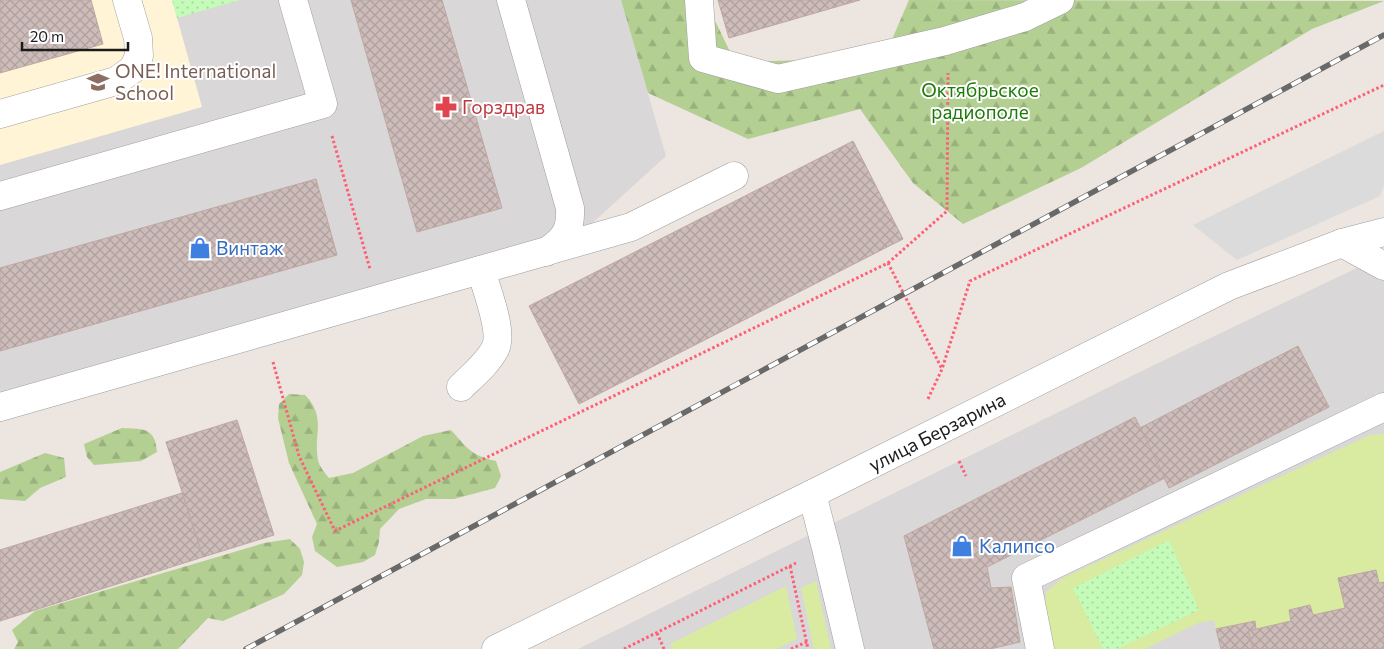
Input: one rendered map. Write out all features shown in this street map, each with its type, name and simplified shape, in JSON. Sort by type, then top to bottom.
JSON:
[{"type":"street","points":[[0,114],[116,81],[133,70],[139,56],[138,38],[127,0]]},
{"type":"street","points":[[0,196],[323,104],[293,0]]},
{"type":"street","points":[[511,0],[570,208],[571,222],[566,234],[558,244],[546,252]]},
{"type":"street","points":[[699,0],[703,58],[778,79],[945,40],[1025,17],[1060,0]]},
{"type":"street","points":[[0,407],[631,227],[734,176]]},
{"type":"street","name":"улица Берзарина","points":[[501,648],[1229,286],[1342,243],[1384,232]]},
{"type":"street","points":[[1342,243],[1384,266]]},
{"type":"street","points":[[461,388],[490,358],[496,348],[498,336],[481,270]]},
{"type":"street","points":[[1040,649],[1026,578],[1384,407]]},
{"type":"street","points":[[812,494],[850,649]]},
{"type":"path","points":[[265,332],[298,456],[336,531],[888,263],[947,211],[948,48],[945,40]]},
{"type":"path","points":[[928,399],[942,369],[970,281],[1384,86]]},
{"type":"path","points":[[323,104],[378,299]]},
{"type":"path","points":[[888,263],[942,369]]},
{"type":"path","points":[[959,461],[966,476]]},
{"type":"path","points":[[624,649],[826,548]]},
{"type":"path","points":[[790,566],[808,649]]},
{"type":"path","points":[[657,633],[664,649]]},
{"type":"path","points":[[791,649],[807,642]]},
{"type":"shaded area","points":[[0,0],[621,0],[666,156],[544,267],[0,422]]},
{"type":"shaded area","name":"ONE! International School","points":[[0,0],[172,0],[202,107],[0,165]]},
{"type":"shaded area","points":[[1384,131],[1384,185],[1380,196],[1237,260],[1193,225]]},
{"type":"shaded area","points":[[1384,255],[1384,649],[578,649],[1154,365]]},
{"type":"green space","points":[[172,0],[240,0],[177,18]]},
{"type":"green space","name":"Октябрьское радиополе","points":[[621,0],[705,0],[735,62],[884,58],[909,0],[1384,1],[1312,29],[1081,168],[963,224],[913,183],[860,109],[748,139],[648,93]]},
{"type":"green space","points":[[289,394],[305,395],[316,411],[318,460],[329,478],[353,473],[423,436],[451,430],[475,454],[496,461],[501,476],[495,488],[454,499],[426,499],[399,509],[380,529],[375,555],[363,562],[337,567],[315,551],[312,537],[317,524],[289,463],[278,418],[279,404]]},
{"type":"green space","points":[[122,428],[147,431],[154,438],[157,452],[141,461],[94,465],[87,457],[84,444]]},
{"type":"green space","points":[[1384,434],[1384,582],[1379,583],[1375,570],[1339,578],[1345,608],[1313,615],[1310,605],[1289,610],[1291,621],[1256,629],[1216,629],[1214,620],[1198,623],[1145,649],[1054,649],[1045,608],[1046,592],[1063,578],[1370,435]]},
{"type":"green space","points":[[45,453],[64,458],[66,477],[40,488],[25,501],[0,499],[0,472]]},
{"type":"green space","points":[[290,539],[300,549],[304,562],[302,575],[284,594],[223,621],[208,618],[178,649],[14,649],[18,642],[12,630],[35,611],[264,543]]},
{"type":"green space","points":[[1169,540],[1199,610],[1117,649],[1103,649],[1073,588]]},
{"type":"green space","points":[[816,581],[831,649],[814,649],[801,588]]},
{"type":"green space","points":[[786,586],[797,639],[776,649],[672,649],[670,644]]},
{"type":"building","name":"ONE! International School","points":[[0,0],[91,0],[103,44],[0,73]]},
{"type":"building","points":[[351,0],[442,0],[502,208],[417,232]]},
{"type":"building","points":[[718,0],[860,0],[729,38]]},
{"type":"building","points":[[853,141],[903,239],[579,404],[529,306]]},
{"type":"building","points":[[316,179],[337,255],[0,351],[0,268]]},
{"type":"building","points":[[1298,346],[1329,407],[1169,488],[1140,428]]},
{"type":"building","points":[[1135,417],[1165,478],[987,567],[991,588],[1011,587],[1020,642],[990,649],[934,649],[904,536]]},
{"type":"building","points":[[237,420],[274,535],[203,557],[166,442]]},
{"type":"building","points":[[182,493],[203,557],[0,621],[0,550]]},
{"type":"building","points":[[1376,570],[1379,583],[1384,582],[1384,649],[1253,649],[1248,631],[1291,621],[1289,610],[1310,605],[1313,615],[1345,608],[1338,578]]},
{"type":"building","points":[[1255,621],[1256,629],[1248,631],[1253,649],[1221,649],[1216,629]]},
{"type":"railway","points":[[246,649],[1384,35]]},
{"type":"place","name":"ONE! International School","points":[[98,82]]},
{"type":"place","name":"Горздрав","points":[[446,107]]},
{"type":"place","name":"Винтаж","points":[[200,248]]},
{"type":"place","name":"Калипсо","points":[[962,546]]}]
